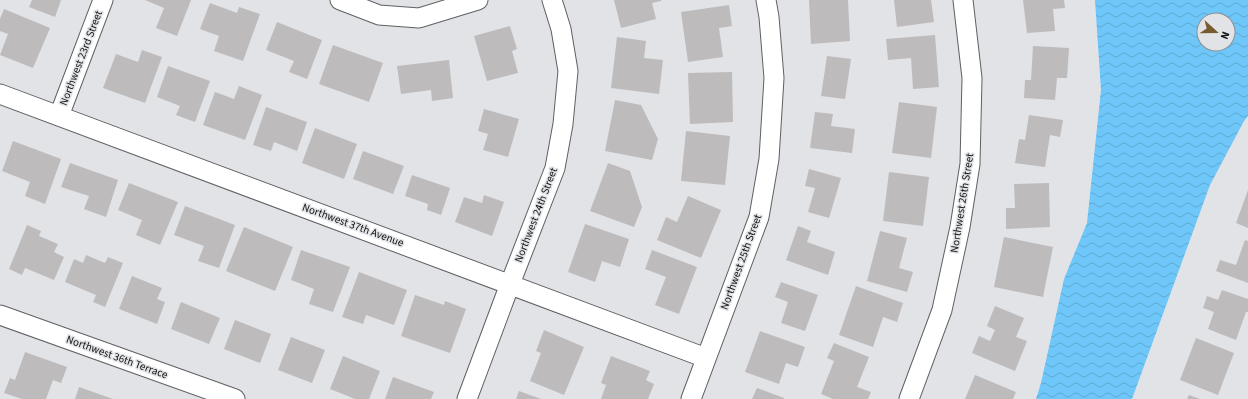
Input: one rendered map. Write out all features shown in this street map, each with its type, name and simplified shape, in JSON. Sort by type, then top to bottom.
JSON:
[{"type":"street","name":"Northwest 23rd Street","points":[[59,116],[103,0]]},
{"type":"street","points":[[340,0],[379,15],[420,18],[478,0]]},
{"type":"street","name":"Northwest 24th Street","points":[[467,399],[555,168],[563,124],[568,71],[561,29],[552,0]]},
{"type":"street","name":"Northwest 25th Street","points":[[690,399],[759,217],[769,159],[774,78],[769,17],[766,0]]},
{"type":"street","name":"Northwest 26th Street","points":[[909,399],[942,310],[960,227],[970,164],[972,78],[963,0]]},
{"type":"street","name":"Northwest 37th Avenue","points":[[0,94],[706,358]]},
{"type":"street","name":"Northwest 36th Terrace","points":[[0,315],[235,399]]},
{"type":"water","points":[[1095,0],[1248,0],[1248,116],[1210,185],[1132,399],[1036,399],[1041,383],[1064,279],[1087,223],[1101,90]]},
{"type":"building","points":[[32,0],[61,0],[55,17],[29,7]]},
{"type":"building","points":[[145,0],[191,0],[177,36],[156,28],[164,8]]},
{"type":"building","points":[[614,0],[661,1],[652,3],[656,19],[621,28]]},
{"type":"building","points":[[809,0],[848,0],[850,41],[811,44]]},
{"type":"building","points":[[894,0],[931,0],[934,22],[897,27]]},
{"type":"building","points":[[1023,0],[1064,0],[1065,8],[1053,9],[1055,31],[1027,33]]},
{"type":"building","points":[[210,3],[237,13],[239,7],[260,14],[243,61],[214,51],[219,36],[200,29]]},
{"type":"building","points":[[729,5],[732,26],[719,28],[723,57],[688,62],[681,12]]},
{"type":"building","points":[[4,9],[50,28],[33,68],[0,55],[8,34],[0,31],[0,19]]},
{"type":"building","points":[[277,22],[322,40],[307,79],[289,72],[294,61],[266,50]]},
{"type":"building","points":[[510,26],[517,49],[512,51],[518,73],[487,81],[474,36]]},
{"type":"building","points":[[935,35],[939,87],[913,89],[911,58],[888,60],[886,39]]},
{"type":"building","points":[[617,37],[646,41],[644,58],[663,60],[659,94],[611,88]]},
{"type":"building","points":[[333,45],[383,63],[369,102],[319,84]]},
{"type":"building","points":[[1033,46],[1069,48],[1067,78],[1057,78],[1055,100],[1024,98],[1025,80],[1031,80]]},
{"type":"building","points":[[142,50],[162,57],[145,103],[103,88],[116,54],[138,62]]},
{"type":"building","points":[[827,56],[851,59],[845,99],[821,96]]},
{"type":"building","points":[[449,60],[453,98],[432,101],[431,90],[401,94],[397,66]]},
{"type":"building","points":[[168,66],[210,81],[195,122],[176,115],[180,106],[157,97]]},
{"type":"building","points":[[732,72],[733,122],[690,124],[688,73]]},
{"type":"building","points":[[239,86],[262,95],[245,140],[203,125],[215,92],[234,99]]},
{"type":"building","points":[[615,100],[641,105],[658,139],[652,160],[605,151]]},
{"type":"building","points":[[899,102],[937,107],[931,158],[892,153]]},
{"type":"building","points":[[266,107],[307,122],[297,151],[274,142],[271,151],[253,145]]},
{"type":"building","points":[[484,109],[519,119],[508,157],[483,150],[488,134],[478,131]]},
{"type":"building","points":[[815,112],[833,114],[831,126],[855,129],[852,153],[810,148]]},
{"type":"building","points":[[1029,115],[1063,120],[1060,137],[1050,135],[1045,167],[1015,163],[1019,139],[1025,140]]},
{"type":"building","points":[[315,128],[357,144],[344,179],[302,163]]},
{"type":"building","points":[[686,131],[730,136],[725,185],[681,181]]},
{"type":"building","points":[[13,141],[61,159],[45,204],[25,196],[30,182],[2,171]]},
{"type":"building","points":[[363,151],[404,166],[393,194],[353,179]]},
{"type":"building","points":[[70,163],[118,180],[106,217],[84,209],[89,196],[61,187]]},
{"type":"building","points":[[608,163],[630,171],[642,207],[634,227],[590,211]]},
{"type":"building","points":[[809,169],[841,178],[829,218],[808,212],[815,188],[805,186]]},
{"type":"building","points":[[889,172],[929,177],[923,226],[883,221]]},
{"type":"building","points":[[412,175],[450,188],[441,215],[427,210],[428,204],[405,196]]},
{"type":"building","points":[[129,183],[178,202],[160,245],[136,235],[142,220],[118,210]]},
{"type":"building","points":[[1049,183],[1050,227],[1006,229],[1006,208],[1015,208],[1014,184]]},
{"type":"building","points":[[1248,190],[1248,228],[1236,223]]},
{"type":"building","points":[[484,195],[504,202],[492,236],[455,222],[464,197],[482,203]]},
{"type":"building","points":[[688,196],[721,210],[701,258],[657,240],[666,217],[677,222]]},
{"type":"building","points":[[185,206],[235,225],[219,268],[198,261],[204,246],[174,235]]},
{"type":"building","points":[[585,224],[629,239],[620,267],[602,261],[595,282],[568,272]]},
{"type":"building","points":[[27,225],[41,231],[39,236],[58,244],[54,252],[64,257],[54,280],[25,268],[22,275],[9,269]]},
{"type":"building","points":[[798,226],[811,231],[807,242],[835,252],[828,275],[786,260]]},
{"type":"building","points":[[244,227],[293,247],[275,291],[226,271]]},
{"type":"building","points":[[880,231],[907,238],[899,268],[913,272],[907,292],[867,281]]},
{"type":"building","points":[[1004,237],[1053,247],[1043,297],[994,287]]},
{"type":"building","points":[[1245,240],[1248,241],[1248,283],[1216,271],[1220,260],[1236,265]]},
{"type":"building","points":[[301,250],[350,267],[333,312],[309,304],[314,289],[291,280]]},
{"type":"building","points":[[652,250],[697,267],[679,314],[655,305],[666,277],[645,269]]},
{"type":"building","points":[[86,255],[105,263],[108,257],[123,263],[105,307],[93,302],[96,295],[65,282],[74,259],[83,263]]},
{"type":"building","points":[[359,272],[407,290],[394,325],[366,315],[363,324],[342,317]]},
{"type":"building","points":[[132,276],[162,288],[157,299],[165,302],[157,324],[119,309]]},
{"type":"building","points":[[781,282],[818,295],[805,331],[781,323],[788,302],[775,297]]},
{"type":"building","points":[[856,286],[903,303],[897,322],[883,317],[873,347],[839,335]]},
{"type":"building","points":[[1222,290],[1248,299],[1248,312],[1246,312],[1236,340],[1208,329],[1214,312],[1203,308],[1207,296],[1218,300]]},
{"type":"building","points":[[415,295],[444,305],[445,301],[466,309],[450,353],[401,336]]},
{"type":"building","points":[[181,302],[220,318],[209,344],[171,329]]},
{"type":"building","points":[[995,306],[1024,318],[1016,337],[1027,341],[1015,371],[972,353],[979,336],[990,341],[995,330],[987,326]]},
{"type":"building","points":[[235,320],[271,334],[260,363],[224,349]]},
{"type":"building","points":[[544,330],[584,347],[564,395],[530,381],[541,353],[536,351]]},
{"type":"building","points":[[760,331],[805,347],[798,367],[786,363],[779,384],[745,372]]},
{"type":"building","points":[[291,337],[325,350],[312,383],[278,370]]},
{"type":"building","points":[[1196,338],[1234,353],[1218,395],[1180,380]]},
{"type":"building","points":[[834,343],[869,357],[857,387],[871,392],[868,399],[833,399],[821,394],[834,361],[827,358]]},
{"type":"building","points":[[25,352],[67,367],[61,383],[53,380],[46,399],[22,399],[4,393],[10,378],[15,380]]},
{"type":"building","points":[[343,356],[380,371],[369,399],[355,399],[330,389]]},
{"type":"building","points":[[611,356],[650,371],[646,380],[654,384],[648,399],[601,399],[606,385],[601,383]]},
{"type":"building","points":[[975,375],[1016,392],[1013,399],[965,399]]},
{"type":"building","points":[[393,377],[434,392],[431,399],[385,399]]},
{"type":"building","points":[[79,387],[113,399],[75,399]]},
{"type":"building","points":[[757,388],[784,398],[784,399],[752,399]]},
{"type":"building","points":[[519,391],[541,399],[516,399]]},
{"type":"building","points":[[1189,395],[1200,399],[1187,399]]}]
